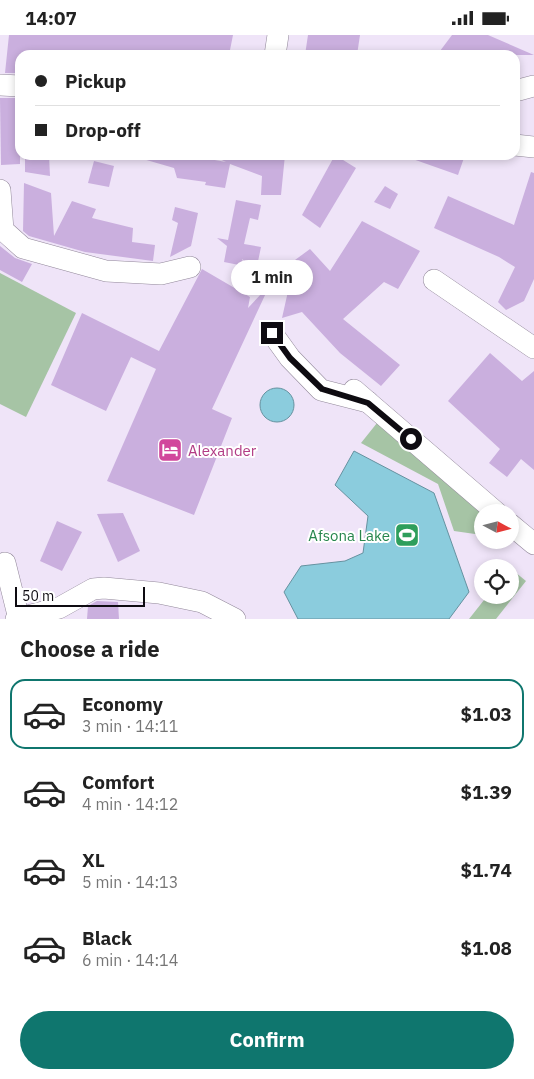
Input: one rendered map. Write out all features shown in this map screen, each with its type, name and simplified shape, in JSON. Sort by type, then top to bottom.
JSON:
[{"type":"street","points":[[276,50],[278,35]]},
{"type":"street","points":[[0,85],[15,86]]},
{"type":"street","points":[[520,90],[534,86]]},
{"type":"street","points":[[520,146],[534,147]]},
{"type":"street","points":[[0,190],[3,230],[23,248],[106,271],[161,274],[190,267]]},
{"type":"street","points":[[434,280],[534,348]]},
{"type":"street","points":[[272,333],[290,358],[322,389],[361,396],[487,504]]},
{"type":"street","points":[[519,532],[534,545]]},
{"type":"street","points":[[5,563],[18,619],[59,608],[93,589],[104,587],[159,593],[202,602],[236,619]]},
{"type":"green space","points":[[0,273],[76,313],[26,417],[0,404]]},
{"type":"green space","points":[[377,423],[474,506],[474,534],[454,531],[438,484],[361,443]]},
{"type":"green space","points":[[519,575],[526,581],[519,590]]},
{"type":"green space","points":[[481,604],[508,604],[496,619],[469,619]]},
{"type":"water","points":[[277,388],[284,389],[289,393],[293,398],[293,412],[289,417],[284,421],[277,422],[270,421],[265,417],[261,412],[260,405],[261,398],[265,393],[270,389]]},
{"type":"water","name":"Afsona Lake","points":[[354,451],[434,493],[469,592],[449,619],[298,619],[284,592],[301,566],[345,561],[363,553],[368,516],[335,485]]},
{"type":"building","points":[[9,35],[233,35],[230,50],[15,50],[15,73],[5,73]]},
{"type":"building","points":[[308,35],[360,35],[358,50],[306,50]]},
{"type":"building","points":[[452,35],[488,35],[534,55],[520,55],[520,50],[441,50]]},
{"type":"building","points":[[0,98],[15,98],[15,160],[20,160],[20,164],[1,165]]},
{"type":"building","points":[[25,160],[49,160],[50,176],[25,172]]},
{"type":"building","points":[[146,160],[215,160],[226,162],[222,160],[284,160],[281,195],[261,195],[262,176],[230,164],[225,188],[205,185],[206,182],[177,178],[174,168]]},
{"type":"building","points":[[332,160],[343,160],[356,168],[320,228],[302,215]]},
{"type":"building","points":[[416,160],[463,160],[458,175]]},
{"type":"building","points":[[94,161],[114,166],[109,187],[88,183]]},
{"type":"building","points":[[531,172],[534,173],[534,279],[524,301],[506,310],[498,302],[515,267],[499,257],[434,228],[448,196],[514,225]]},
{"type":"building","points":[[24,183],[51,193],[54,236],[72,201],[96,209],[92,218],[133,228],[132,242],[155,245],[153,261],[85,252],[29,236],[23,231]]},
{"type":"building","points":[[385,186],[398,194],[390,209],[374,202]]},
{"type":"building","points":[[236,200],[261,205],[258,220],[250,218],[244,244],[261,247],[256,271],[242,259],[244,266],[224,262],[227,246],[217,238],[228,240]]},
{"type":"building","points":[[175,207],[198,213],[191,246],[170,257],[178,223],[172,220]]},
{"type":"building","points":[[362,221],[420,251],[398,289],[384,282],[343,319],[400,365],[381,386],[340,353],[302,312],[282,318],[295,260],[310,249],[330,271]]},
{"type":"building","points":[[0,246],[15,258],[32,264],[22,282],[0,270]]},
{"type":"building","points":[[202,269],[250,297],[248,308],[263,292],[266,293],[212,409],[232,418],[194,515],[107,481],[156,369],[131,357],[106,411],[51,385],[82,313],[159,351]]},
{"type":"building","points":[[490,353],[522,381],[534,371],[534,470],[521,459],[507,477],[489,463],[500,449],[448,401]]},
{"type":"building","points":[[123,513],[140,551],[118,562],[97,514]]},
{"type":"building","points":[[57,521],[82,532],[62,571],[40,561]]},
{"type":"building","points":[[97,601],[118,602],[119,619],[87,619],[88,606]]},
{"type":"place","name":"Alexander","points":[[170,450]]},
{"type":"place","name":"Afsona Lake","points":[[407,535]]},
{"type":"route","points":[[272,333],[290,358],[323,391],[368,403],[411,439]]}]
